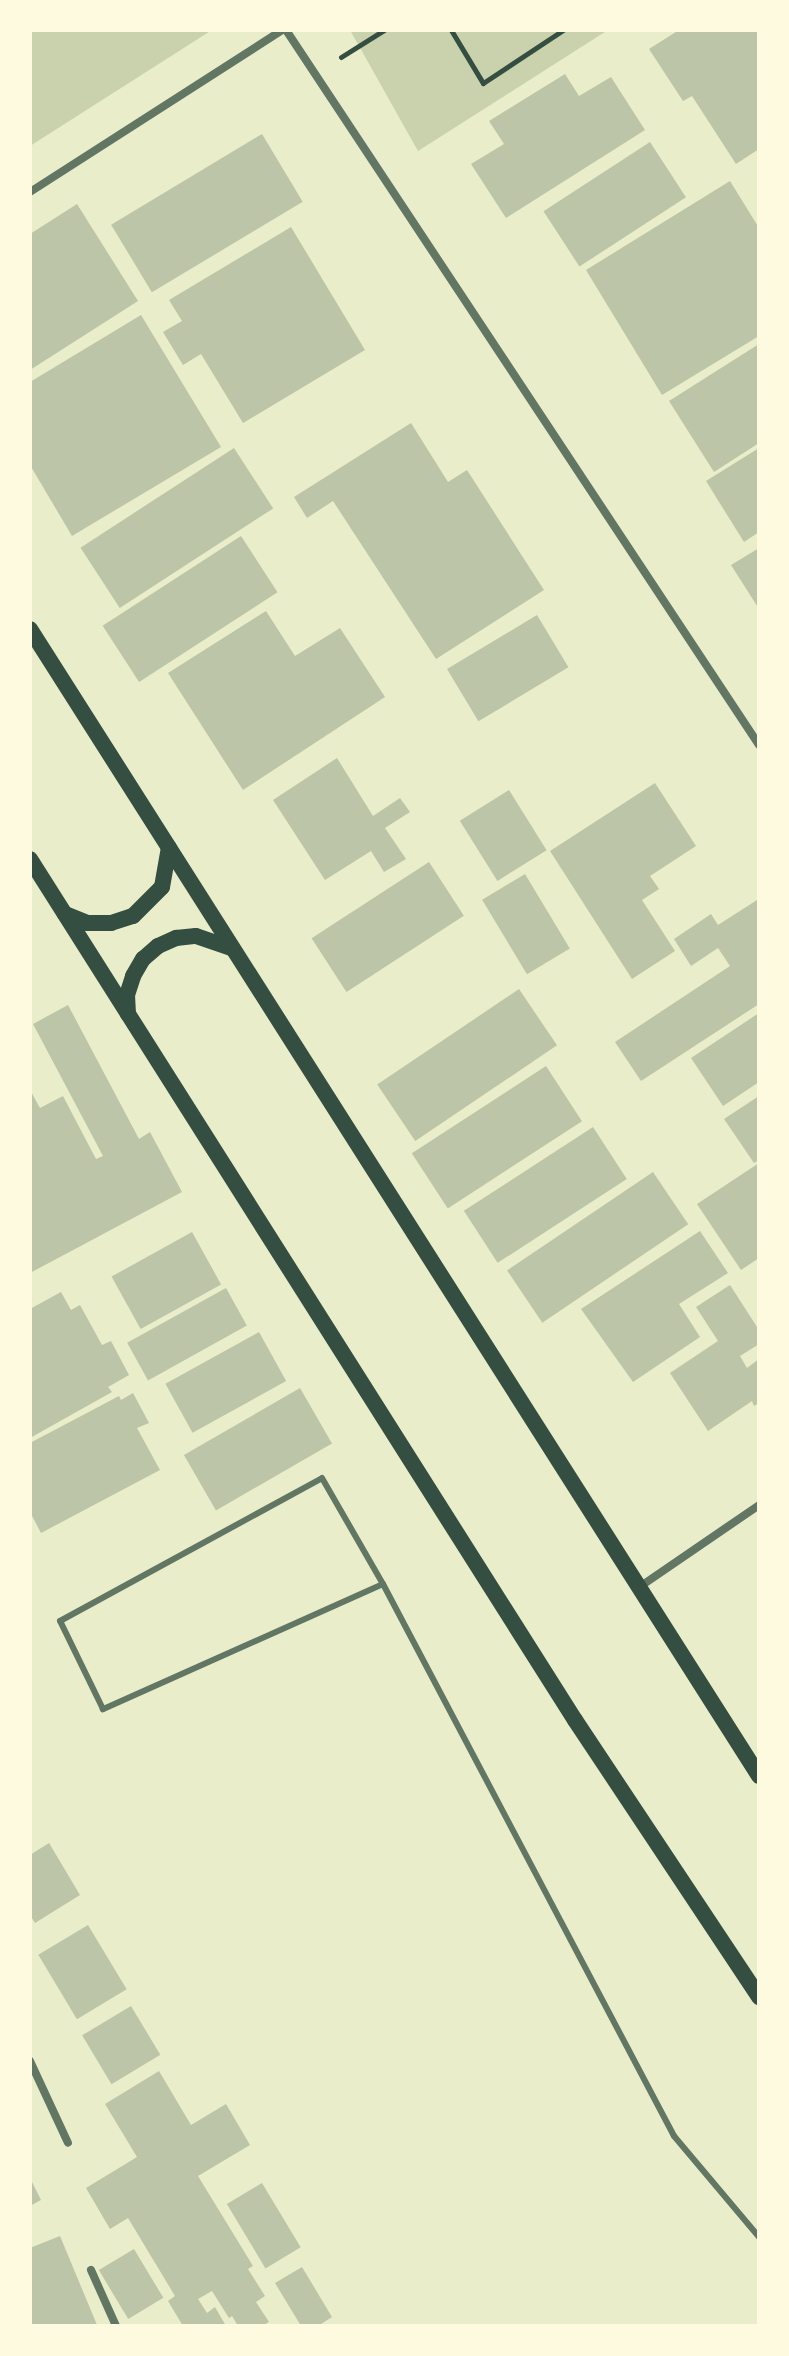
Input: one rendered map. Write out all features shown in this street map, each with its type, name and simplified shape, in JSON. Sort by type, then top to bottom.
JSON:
[{"type":"main road","points":[[30,629],[759,1776]]},
{"type":"main road","points":[[65,914],[87,923],[111,923],[133,916],[162,887],[168,868],[169,848]]},
{"type":"main road","points":[[30,859],[575,1720],[756,1990]]},
{"type":"main road","points":[[128,1014],[127,995],[133,976],[158,946],[176,938],[196,936],[215,940],[233,949]]},
{"type":"street","points":[[30,192],[284,30],[759,745]]},
{"type":"street","points":[[638,1588],[759,1505]]},
{"type":"street","points":[[30,2061],[68,2143]]},
{"type":"street","points":[[91,2270],[116,2326]]},
{"type":"lane","points":[[383,1584],[103,1709],[60,1621],[322,1478],[383,1584],[674,2136],[759,2237]]},
{"type":"path","points":[[315,73],[384,30]]},
{"type":"path","points":[[451,30],[483,83],[563,30]]},
{"type":"green space","points":[[30,30],[212,30],[30,146]]},
{"type":"green space","points":[[350,30],[608,30],[418,151]]},
{"type":"building","points":[[679,30],[759,30],[759,149],[736,164],[692,96],[683,101],[649,49]]},
{"type":"building","points":[[565,74],[579,96],[611,77],[645,130],[506,218],[471,164],[504,144],[489,121]]},
{"type":"building","points":[[262,134],[303,202],[152,292],[111,225]]},
{"type":"building","points":[[650,142],[686,197],[579,267],[543,211]]},
{"type":"building","points":[[730,181],[759,228],[759,336],[662,395],[586,270]]},
{"type":"building","points":[[77,204],[138,301],[30,370],[30,234]]},
{"type":"building","points":[[291,227],[365,350],[243,423],[201,354],[183,365],[163,332],[182,321],[169,300]]},
{"type":"building","points":[[141,315],[221,447],[72,536],[30,465],[30,382]]},
{"type":"building","points":[[759,344],[759,443],[714,472],[669,401]]},
{"type":"building","points":[[411,423],[448,482],[467,470],[544,590],[436,659],[333,501],[307,518],[294,497]]},
{"type":"building","points":[[234,448],[273,508],[120,608],[81,548]]},
{"type":"building","points":[[759,448],[759,532],[744,542],[706,481]]},
{"type":"building","points":[[241,536],[277,592],[139,682],[103,626]]},
{"type":"building","points":[[759,548],[759,609],[731,565]]},
{"type":"building","points":[[266,611],[295,656],[340,628],[385,697],[243,790],[168,673]]},
{"type":"building","points":[[537,615],[568,667],[478,721],[447,669]]},
{"type":"building","points":[[337,758],[373,816],[400,798],[410,812],[385,828],[406,859],[384,872],[371,851],[325,880],[273,800]]},
{"type":"building","points":[[655,783],[696,846],[650,876],[659,889],[642,900],[675,951],[632,979],[550,851]]},
{"type":"building","points":[[509,790],[547,850],[497,881],[460,821]]},
{"type":"building","points":[[429,862],[464,916],[346,992],[312,938]]},
{"type":"building","points":[[525,874],[570,949],[527,974],[482,900]]},
{"type":"building","points":[[757,900],[759,1004],[641,1081],[615,1042],[730,966],[718,948],[691,966],[674,939],[711,914],[718,925]]},
{"type":"building","points":[[519,989],[557,1045],[415,1141],[377,1085]]},
{"type":"building","points":[[68,1005],[139,1139],[150,1132],[182,1192],[30,1273],[30,1090],[40,1108],[63,1096],[96,1159],[103,1156],[33,1024]]},
{"type":"building","points":[[759,1013],[759,1082],[723,1106],[691,1058]]},
{"type":"building","points":[[546,1066],[582,1121],[448,1208],[412,1153]]},
{"type":"building","points":[[759,1096],[759,1160],[754,1163],[724,1119]]},
{"type":"building","points":[[593,1127],[627,1179],[498,1263],[464,1211]]},
{"type":"building","points":[[759,1163],[759,1258],[741,1270],[697,1204]]},
{"type":"building","points":[[653,1172],[688,1224],[542,1323],[507,1270]]},
{"type":"building","points":[[700,1231],[728,1273],[679,1304],[700,1337],[633,1382],[581,1309]]},
{"type":"building","points":[[192,1232],[221,1284],[141,1329],[112,1277]]},
{"type":"building","points":[[730,1285],[759,1330],[759,1344],[740,1356],[747,1368],[759,1359],[759,1403],[754,1406],[752,1401],[708,1431],[670,1373],[718,1341],[696,1307]]},
{"type":"building","points":[[226,1288],[247,1326],[148,1380],[127,1343]]},
{"type":"building","points":[[61,1292],[71,1310],[80,1305],[102,1345],[111,1341],[129,1375],[108,1387],[112,1392],[30,1438],[30,1309]]},
{"type":"building","points":[[259,1332],[286,1381],[193,1433],[165,1384]]},
{"type":"building","points":[[300,1388],[332,1443],[216,1510],[184,1455]]},
{"type":"building","points":[[133,1393],[149,1423],[137,1428],[160,1470],[41,1533],[30,1512],[30,1443],[119,1396],[121,1400]]},
{"type":"building","points":[[49,1843],[80,1895],[35,1923],[30,1915],[30,1855]]},
{"type":"building","points":[[88,1925],[127,1989],[77,2019],[38,1955]]},
{"type":"building","points":[[131,2006],[160,2055],[111,2084],[82,2035]]},
{"type":"building","points":[[159,2071],[191,2125],[226,2104],[250,2145],[198,2176],[253,2266],[248,2269],[265,2296],[256,2302],[269,2322],[262,2326],[238,2326],[232,2316],[229,2318],[212,2291],[198,2299],[207,2313],[215,2307],[226,2326],[183,2326],[168,2301],[175,2296],[128,2218],[110,2229],[86,2188],[137,2157],[105,2104]]},
{"type":"building","points":[[30,2178],[41,2200],[30,2206]]},
{"type":"building","points":[[262,2183],[301,2247],[265,2268],[227,2204]]},
{"type":"building","points":[[60,2236],[95,2326],[30,2326],[30,2248]]},
{"type":"building","points":[[134,2249],[163,2298],[128,2319],[99,2270]]},
{"type":"building","points":[[302,2267],[332,2317],[318,2326],[301,2326],[275,2283]]}]
